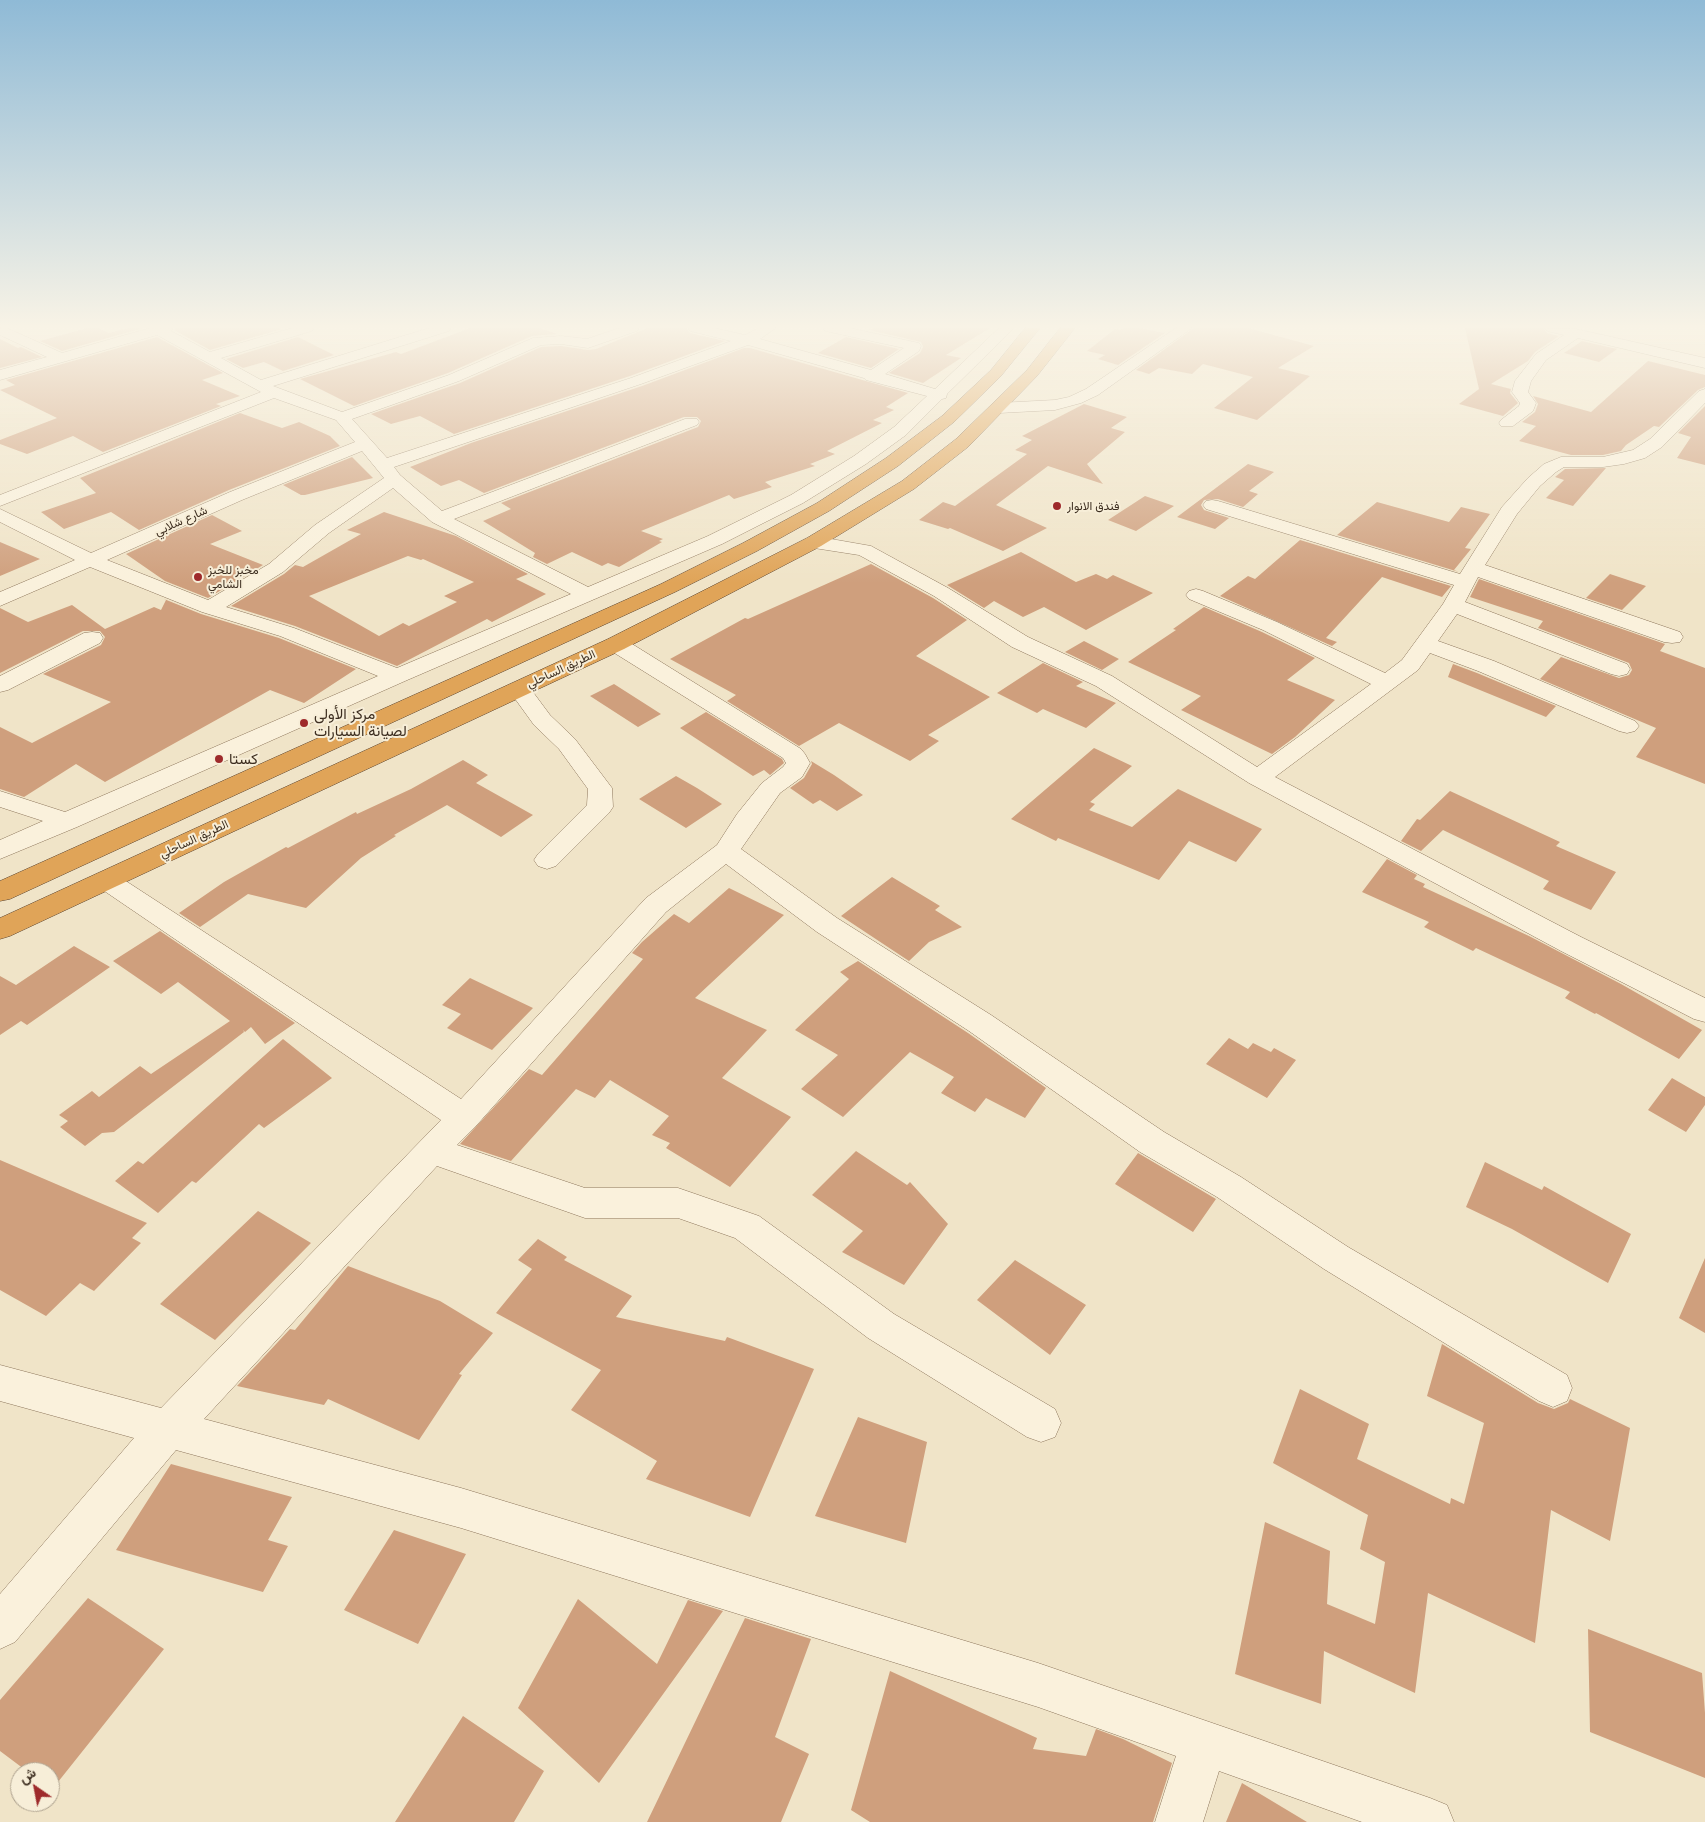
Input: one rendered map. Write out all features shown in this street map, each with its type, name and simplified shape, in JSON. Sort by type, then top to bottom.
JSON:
[{"type":"highway","name":"الطريق الساحلي","points":[[0,892],[668,588],[750,548],[823,507],[892,462],[954,413]]},
{"type":"highway","name":"الطريق الساحلي","points":[[0,929],[616,644],[814,542],[908,485],[962,443],[994,413]]},
{"type":"street","points":[[0,501],[192,424],[212,413]]},
{"type":"street","points":[[332,413],[342,417],[389,472],[439,518],[589,595]]},
{"type":"street","points":[[342,417],[353,413]]},
{"type":"street","points":[[209,608],[276,568],[389,472],[547,413]]},
{"type":"street","points":[[0,850],[397,676],[716,540],[797,499],[867,455],[919,413]]},
{"type":"street","points":[[1507,423],[1520,413]]},
{"type":"street","points":[[1258,778],[1410,665],[1452,605],[1509,512],[1534,482],[1550,468],[1561,462],[1604,462],[1624,459],[1639,454],[1656,443],[1686,413]]},
{"type":"street","points":[[439,518],[691,422]]},
{"type":"street","name":"شارع شلابي","points":[[0,600],[236,496],[364,444]]},
{"type":"street","points":[[1212,506],[1469,575],[1672,637]]},
{"type":"street","points":[[0,516],[92,561],[209,608],[287,632],[397,676]]},
{"type":"street","points":[[850,520],[856,538],[864,550]]},
{"type":"street","points":[[814,542],[864,550],[940,592],[1020,642],[1104,681],[1258,778],[1571,944],[1705,1011]]},
{"type":"street","points":[[1196,596],[1270,626],[1387,683]]},
{"type":"street","points":[[1452,605],[1619,669]]},
{"type":"street","points":[[0,685],[92,638]]},
{"type":"street","points":[[0,1627],[168,1429],[430,1150],[464,1118],[656,905],[726,851],[746,820],[771,788],[792,772],[798,763],[793,754],[616,644]]},
{"type":"street","points":[[1426,644],[1486,666],[1627,726]]},
{"type":"street","points":[[520,689],[542,720],[567,744],[600,788],[600,807],[547,860]]},
{"type":"street","points":[[0,799],[68,820]]},
{"type":"street","points":[[726,851],[827,925],[980,1023],[1152,1142],[1229,1187],[1336,1258],[1552,1388]]},
{"type":"street","points":[[106,880],[464,1118]]},
{"type":"street","points":[[430,1150],[585,1203],[678,1203],[747,1227],[881,1326],[1041,1423]]},
{"type":"street","points":[[0,1383],[460,1508],[1029,1682],[1430,1822]]},
{"type":"street","points":[[1179,1822],[1204,1743]]},
{"type":"building","points":[[47,413],[203,413],[103,452],[73,436],[27,454],[0,444],[0,440],[57,418]]},
{"type":"building","points":[[240,413],[282,428],[299,422],[330,436],[340,446],[229,490],[139,530],[111,512],[64,529],[41,512],[96,493],[80,478]]},
{"type":"building","points":[[518,413],[454,434],[420,416],[391,424],[371,414]]},
{"type":"building","points":[[561,413],[888,413],[873,420],[882,423],[827,451],[835,454],[810,464],[815,466],[765,482],[772,487],[734,499],[729,495],[641,531],[663,539],[659,541],[662,542],[619,567],[608,563],[602,566],[572,552],[547,564],[533,557],[535,553],[483,521],[511,509],[501,503],[698,427],[701,421],[697,417],[684,417],[484,493],[459,480],[441,486],[410,467],[471,443]]},
{"type":"building","points":[[1067,413],[1114,413],[1127,417],[1111,428],[1125,432],[1087,464],[1103,484],[1048,466],[996,505],[1047,528],[1003,551],[950,528],[919,520],[943,502],[955,506],[1027,454],[1015,450],[1032,440],[1022,436]]},
{"type":"building","points":[[1232,413],[1265,413],[1257,420]]},
{"type":"building","points":[[1492,413],[1506,413],[1503,416]]},
{"type":"building","points":[[1534,413],[1674,413],[1659,427],[1654,426],[1626,445],[1621,451],[1603,455],[1571,455],[1519,441],[1536,426],[1522,422]]},
{"type":"building","points":[[1698,413],[1705,413],[1705,465],[1677,458],[1691,437],[1678,433]]},
{"type":"building","points":[[352,457],[373,478],[305,495],[301,495],[283,485]]},
{"type":"building","points":[[1248,464],[1274,472],[1249,491],[1258,494],[1243,507],[1218,499],[1204,500],[1201,505],[1204,510],[1229,518],[1215,529],[1177,517]]},
{"type":"building","points":[[1606,468],[1573,506],[1546,498],[1564,480],[1555,477],[1565,469]]},
{"type":"building","points":[[1145,496],[1174,506],[1136,531],[1108,520]]},
{"type":"building","points":[[1377,502],[1449,522],[1461,507],[1490,514],[1465,548],[1471,549],[1454,570],[1459,572],[1337,535]]},
{"type":"building","points":[[384,512],[456,536],[528,574],[516,579],[546,594],[492,622],[487,619],[397,666],[295,626],[231,606],[284,574],[295,565],[303,567],[361,534],[347,530]],"holes":[[[408,556],[423,559],[474,582],[444,596],[457,602],[409,626],[403,623],[379,636],[309,596]]]},
{"type":"building","points":[[212,515],[242,531],[210,544],[263,565],[208,598],[165,581],[126,554]]},
{"type":"building","points":[[1300,540],[1451,586],[1442,597],[1382,577],[1326,638],[1337,642],[1332,646],[1220,596],[1248,576],[1255,579]]},
{"type":"building","points":[[0,542],[40,559],[0,576]]},
{"type":"building","points":[[1021,552],[1076,582],[1096,574],[1107,579],[1113,575],[1153,593],[1086,630],[1044,607],[1023,617],[994,601],[984,608],[947,585]]},
{"type":"building","points":[[871,564],[933,598],[967,620],[916,656],[990,697],[928,735],[939,741],[910,761],[839,723],[799,746],[727,701],[736,695],[670,659],[745,618],[748,619]]},
{"type":"building","points":[[1610,574],[1646,586],[1622,610],[1586,598]]},
{"type":"building","points":[[1479,579],[1665,644],[1660,651],[1705,668],[1705,784],[1636,757],[1656,728],[1540,679],[1561,657],[1619,678],[1629,675],[1632,670],[1629,663],[1538,628],[1543,621],[1470,597]]},
{"type":"building","points":[[164,599],[201,614],[279,638],[356,669],[304,703],[270,690],[105,782],[76,764],[24,797],[0,789],[0,727],[32,743],[111,702],[43,674],[101,645],[105,637],[100,631],[83,631],[0,673],[0,608],[28,622],[72,605],[105,629],[154,607],[161,610],[166,600]]},
{"type":"building","points":[[1204,607],[1315,658],[1287,680],[1335,700],[1295,737],[1272,754],[1181,710],[1201,696],[1128,662],[1176,630],[1173,629]]},
{"type":"building","points":[[1084,641],[1119,659],[1102,670],[1065,652]]},
{"type":"building","points":[[1043,663],[1083,682],[1076,686],[1116,703],[1086,728],[1043,709],[1037,713],[997,693]]},
{"type":"building","points":[[1453,664],[1556,706],[1546,717],[1448,677]]},
{"type":"building","points":[[614,684],[661,714],[638,727],[590,696]]},
{"type":"building","points":[[706,712],[782,759],[784,763],[770,775],[764,770],[753,776],[680,728]]},
{"type":"building","points":[[1094,748],[1132,766],[1090,802],[1095,804],[1089,810],[1132,827],[1178,789],[1262,829],[1236,862],[1189,841],[1159,880],[1058,838],[1056,841],[1011,819]]},
{"type":"building","points":[[463,760],[488,775],[476,783],[533,815],[501,837],[447,805],[394,835],[396,836],[361,858],[306,908],[248,894],[200,927],[179,913],[224,882],[286,847],[288,848],[356,812],[357,814],[411,789]]},
{"type":"building","points":[[811,761],[863,795],[837,811],[820,800],[813,804],[790,788],[804,778],[812,764]]},
{"type":"building","points":[[676,776],[722,804],[686,828],[639,799]]},
{"type":"building","points":[[1450,791],[1560,842],[1556,846],[1616,872],[1591,910],[1543,889],[1549,881],[1443,830],[1421,851],[1401,841],[1417,819],[1420,820]]},
{"type":"building","points":[[1387,859],[1417,875],[1414,879],[1425,884],[1423,887],[1529,936],[1621,984],[1702,1030],[1679,1059],[1565,998],[1570,992],[1476,948],[1473,951],[1424,927],[1429,922],[1362,892]]},
{"type":"building","points":[[892,877],[940,906],[935,910],[962,927],[929,942],[909,961],[841,916]]},
{"type":"building","points":[[729,888],[784,915],[695,998],[767,1030],[722,1078],[791,1117],[730,1187],[666,1148],[670,1143],[652,1135],[669,1116],[610,1080],[595,1098],[576,1089],[511,1161],[460,1144],[529,1069],[542,1075],[643,959],[632,953],[642,942],[674,914],[689,923]]},
{"type":"building","points":[[160,931],[295,1023],[265,1044],[251,1027],[245,1032],[243,1030],[244,1032],[114,1132],[102,1133],[85,1146],[60,1127],[68,1121],[59,1115],[92,1091],[99,1097],[140,1066],[151,1074],[230,1021],[178,982],[161,994],[113,961]]},
{"type":"building","points":[[74,946],[110,967],[27,1025],[21,1021],[0,1035],[0,976],[16,985]]},
{"type":"building","points":[[858,961],[968,1033],[1046,1088],[1025,1118],[986,1098],[975,1112],[941,1093],[954,1077],[910,1052],[843,1117],[801,1089],[838,1055],[795,1030],[849,979],[840,972]]},
{"type":"building","points":[[470,978],[533,1008],[492,1050],[447,1028],[461,1014],[442,1005]]},
{"type":"building","points":[[1229,1038],[1248,1049],[1253,1043],[1271,1052],[1274,1048],[1296,1060],[1267,1098],[1206,1064]]},
{"type":"building","points":[[283,1039],[332,1078],[264,1128],[259,1124],[196,1183],[192,1181],[158,1213],[115,1181],[138,1161],[143,1164]]},
{"type":"building","points":[[1672,1078],[1705,1097],[1705,1105],[1686,1132],[1648,1110]]},
{"type":"building","points":[[856,1151],[907,1185],[910,1182],[948,1224],[904,1285],[842,1252],[863,1231],[812,1195]]},
{"type":"building","points":[[1138,1153],[1216,1199],[1193,1232],[1115,1184]]},
{"type":"building","points":[[0,1160],[147,1223],[132,1238],[141,1243],[94,1291],[80,1283],[46,1316],[0,1290]]},
{"type":"building","points":[[1485,1162],[1542,1190],[1544,1186],[1631,1234],[1608,1283],[1512,1229],[1466,1207]]},
{"type":"building","points":[[258,1211],[311,1243],[215,1340],[160,1304]]},
{"type":"building","points":[[538,1239],[567,1257],[564,1260],[632,1296],[616,1317],[725,1341],[727,1337],[814,1369],[750,1517],[646,1479],[657,1461],[571,1410],[601,1370],[496,1313],[532,1269],[518,1260]]},
{"type":"building","points":[[1705,1258],[1705,1333],[1679,1318]]},
{"type":"building","points":[[1015,1260],[1086,1305],[1050,1355],[977,1300]]},
{"type":"building","points":[[348,1266],[440,1301],[493,1333],[459,1374],[462,1375],[419,1440],[328,1399],[324,1405],[237,1386],[290,1329],[295,1330]]},
{"type":"building","points":[[1442,1344],[1538,1403],[1554,1409],[1568,1403],[1570,1399],[1630,1428],[1610,1541],[1551,1510],[1535,1643],[1428,1593],[1415,1693],[1324,1651],[1321,1704],[1235,1674],[1265,1522],[1330,1551],[1327,1604],[1375,1624],[1385,1562],[1360,1549],[1368,1515],[1273,1463],[1300,1389],[1369,1424],[1357,1459],[1450,1504],[1451,1498],[1464,1504],[1484,1423],[1427,1396]]},
{"type":"building","points":[[858,1417],[927,1442],[906,1543],[815,1516]]},
{"type":"building","points":[[171,1464],[292,1497],[268,1540],[288,1546],[263,1592],[116,1550]]},
{"type":"building","points":[[394,1530],[466,1554],[418,1644],[344,1610]]},
{"type":"building","points":[[88,1598],[164,1649],[60,1779],[60,1762],[15,1762],[0,1751],[0,1700]]},
{"type":"building","points":[[578,1599],[657,1664],[688,1600],[723,1611],[599,1783],[518,1708]]},
{"type":"building","points":[[745,1618],[811,1639],[775,1737],[809,1754],[781,1822],[647,1822]]},
{"type":"building","points":[[1588,1629],[1702,1673],[1705,1713],[1705,1778],[1590,1732]]},
{"type":"building","points":[[890,1671],[1037,1738],[1033,1749],[1086,1756],[1096,1729],[1123,1739],[1172,1763],[1153,1822],[870,1822],[851,1810]]},
{"type":"building","points":[[463,1716],[544,1771],[514,1822],[395,1822]]},
{"type":"building","points":[[1242,1783],[1307,1822],[1226,1822]]},
{"type":"place","name":"فندق الانوار","points":[[1057,506]]},
{"type":"place","name":"مخبز للخبز الشامي","points":[[198,577]]},
{"type":"place","name":"مركز الأولى لصيانة السيارات","points":[[304,723]]},
{"type":"place","name":"كستا","points":[[219,759]]}]
